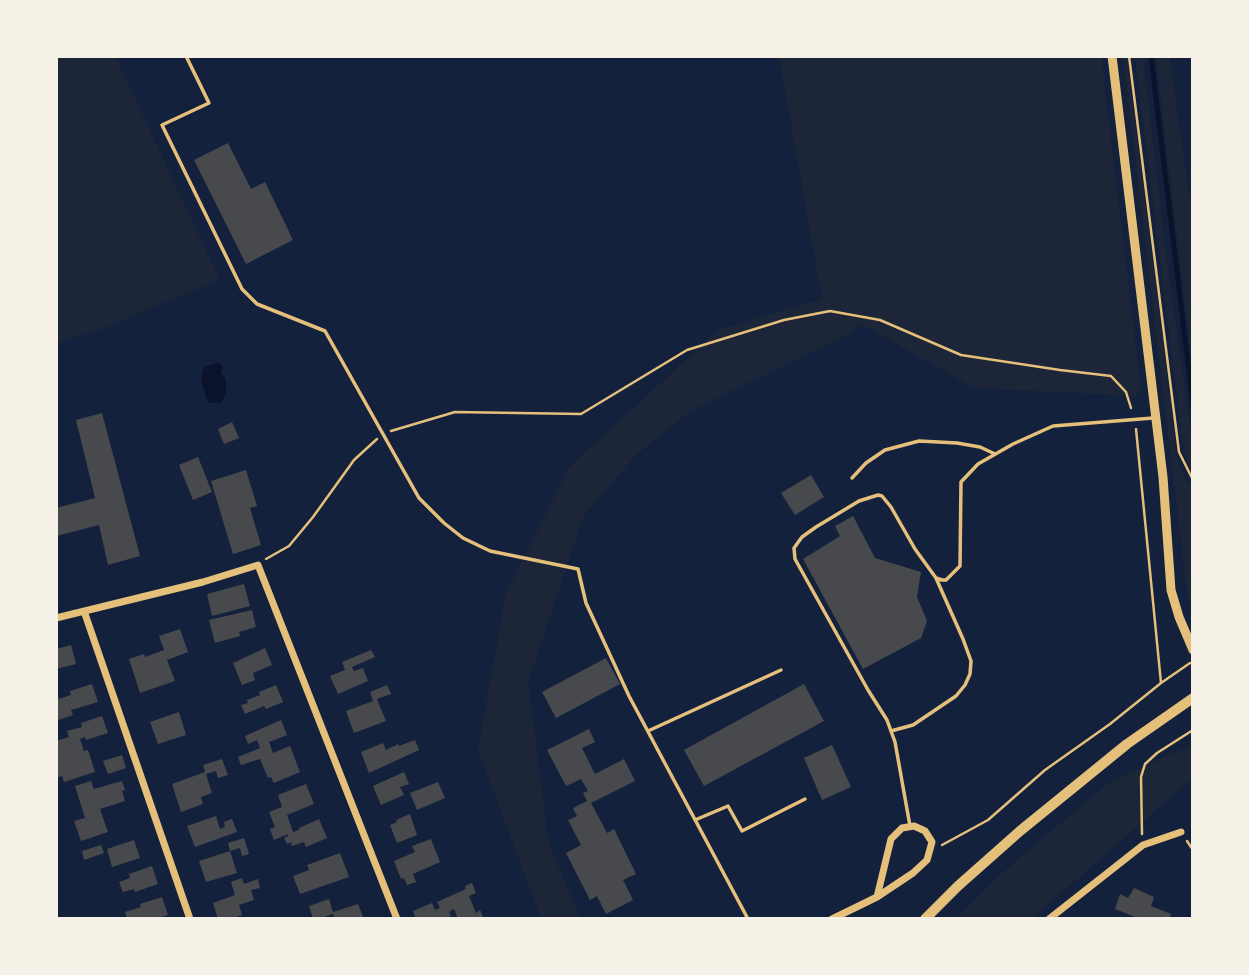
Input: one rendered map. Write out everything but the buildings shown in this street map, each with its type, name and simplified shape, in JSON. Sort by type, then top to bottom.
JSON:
[{"type":"main road","points":[[925,919],[1031,822],[1127,744],[1193,698]]},
{"type":"street","points":[[1112,56],[1163,477],[1171,590],[1193,650]]},
{"type":"street","points":[[56,618],[203,582],[258,565],[397,919]]},
{"type":"street","points":[[84,611],[190,919]]},
{"type":"street","points":[[832,919],[877,897],[913,873],[927,860],[932,842],[925,831],[914,826],[902,828],[891,839],[877,897]]},
{"type":"street","points":[[1049,919],[1143,845],[1181,832]]},
{"type":"lane","points":[[186,56],[209,103],[162,125],[242,289],[257,304],[325,331],[419,498],[444,523],[464,538],[491,551],[578,569],[586,603],[629,696],[748,919]]},
{"type":"lane","points":[[936,578],[946,580],[960,566],[961,482],[978,464],[1053,426],[1155,418]]},
{"type":"lane","points":[[852,478],[866,463],[885,450],[919,441],[957,443],[980,447],[995,454]]},
{"type":"lane","points":[[891,731],[913,725],[956,696],[970,674],[971,661],[936,578],[915,550],[891,507],[878,495],[859,501],[802,537],[794,548],[795,559],[887,720],[891,731],[895,742],[910,827]]},
{"type":"lane","points":[[648,731],[781,670]]},
{"type":"lane","points":[[695,820],[728,806],[742,831],[805,799]]},
{"type":"path","points":[[1129,56],[1179,452],[1193,480]]},
{"type":"path","points":[[258,565],[289,546],[354,460],[382,434],[455,411],[581,414],[687,350],[784,320],[830,311],[880,320],[961,355],[1111,376],[1126,391],[1135,420],[1161,683]]},
{"type":"path","points":[[927,860],[940,846],[988,820],[1045,770],[1193,661]]},
{"type":"path","points":[[1143,845],[1141,777],[1145,764],[1193,730]]},
{"type":"shaded area","points":[[56,56],[115,56],[220,280],[104,328],[56,343]]},
{"type":"shaded area","points":[[779,56],[1101,57],[1141,389],[1137,396],[974,388],[860,323],[851,333],[689,412],[635,456],[584,515],[528,682],[548,840],[580,919],[541,919],[478,750],[506,594],[569,467],[719,330],[822,299]]},
{"type":"shaded area","points":[[1123,56],[1127,56],[1177,458],[1183,475],[1193,490],[1193,611],[1187,593]]},
{"type":"shaded area","points":[[1135,56],[1143,56],[1165,246],[1193,447],[1193,473],[1187,462],[1182,439]]},
{"type":"shaded area","points":[[1156,56],[1170,56],[1193,213],[1193,374]]},
{"type":"shaded area","points":[[219,363],[223,367],[221,373],[226,379],[226,393],[221,403],[210,403],[201,379],[203,369]]},
{"type":"shaded area","points":[[1190,745],[1193,754],[1193,778],[1031,919],[956,919],[995,879],[1108,783]]},
{"type":"waterway","points":[[1151,56],[1193,405]]}]
